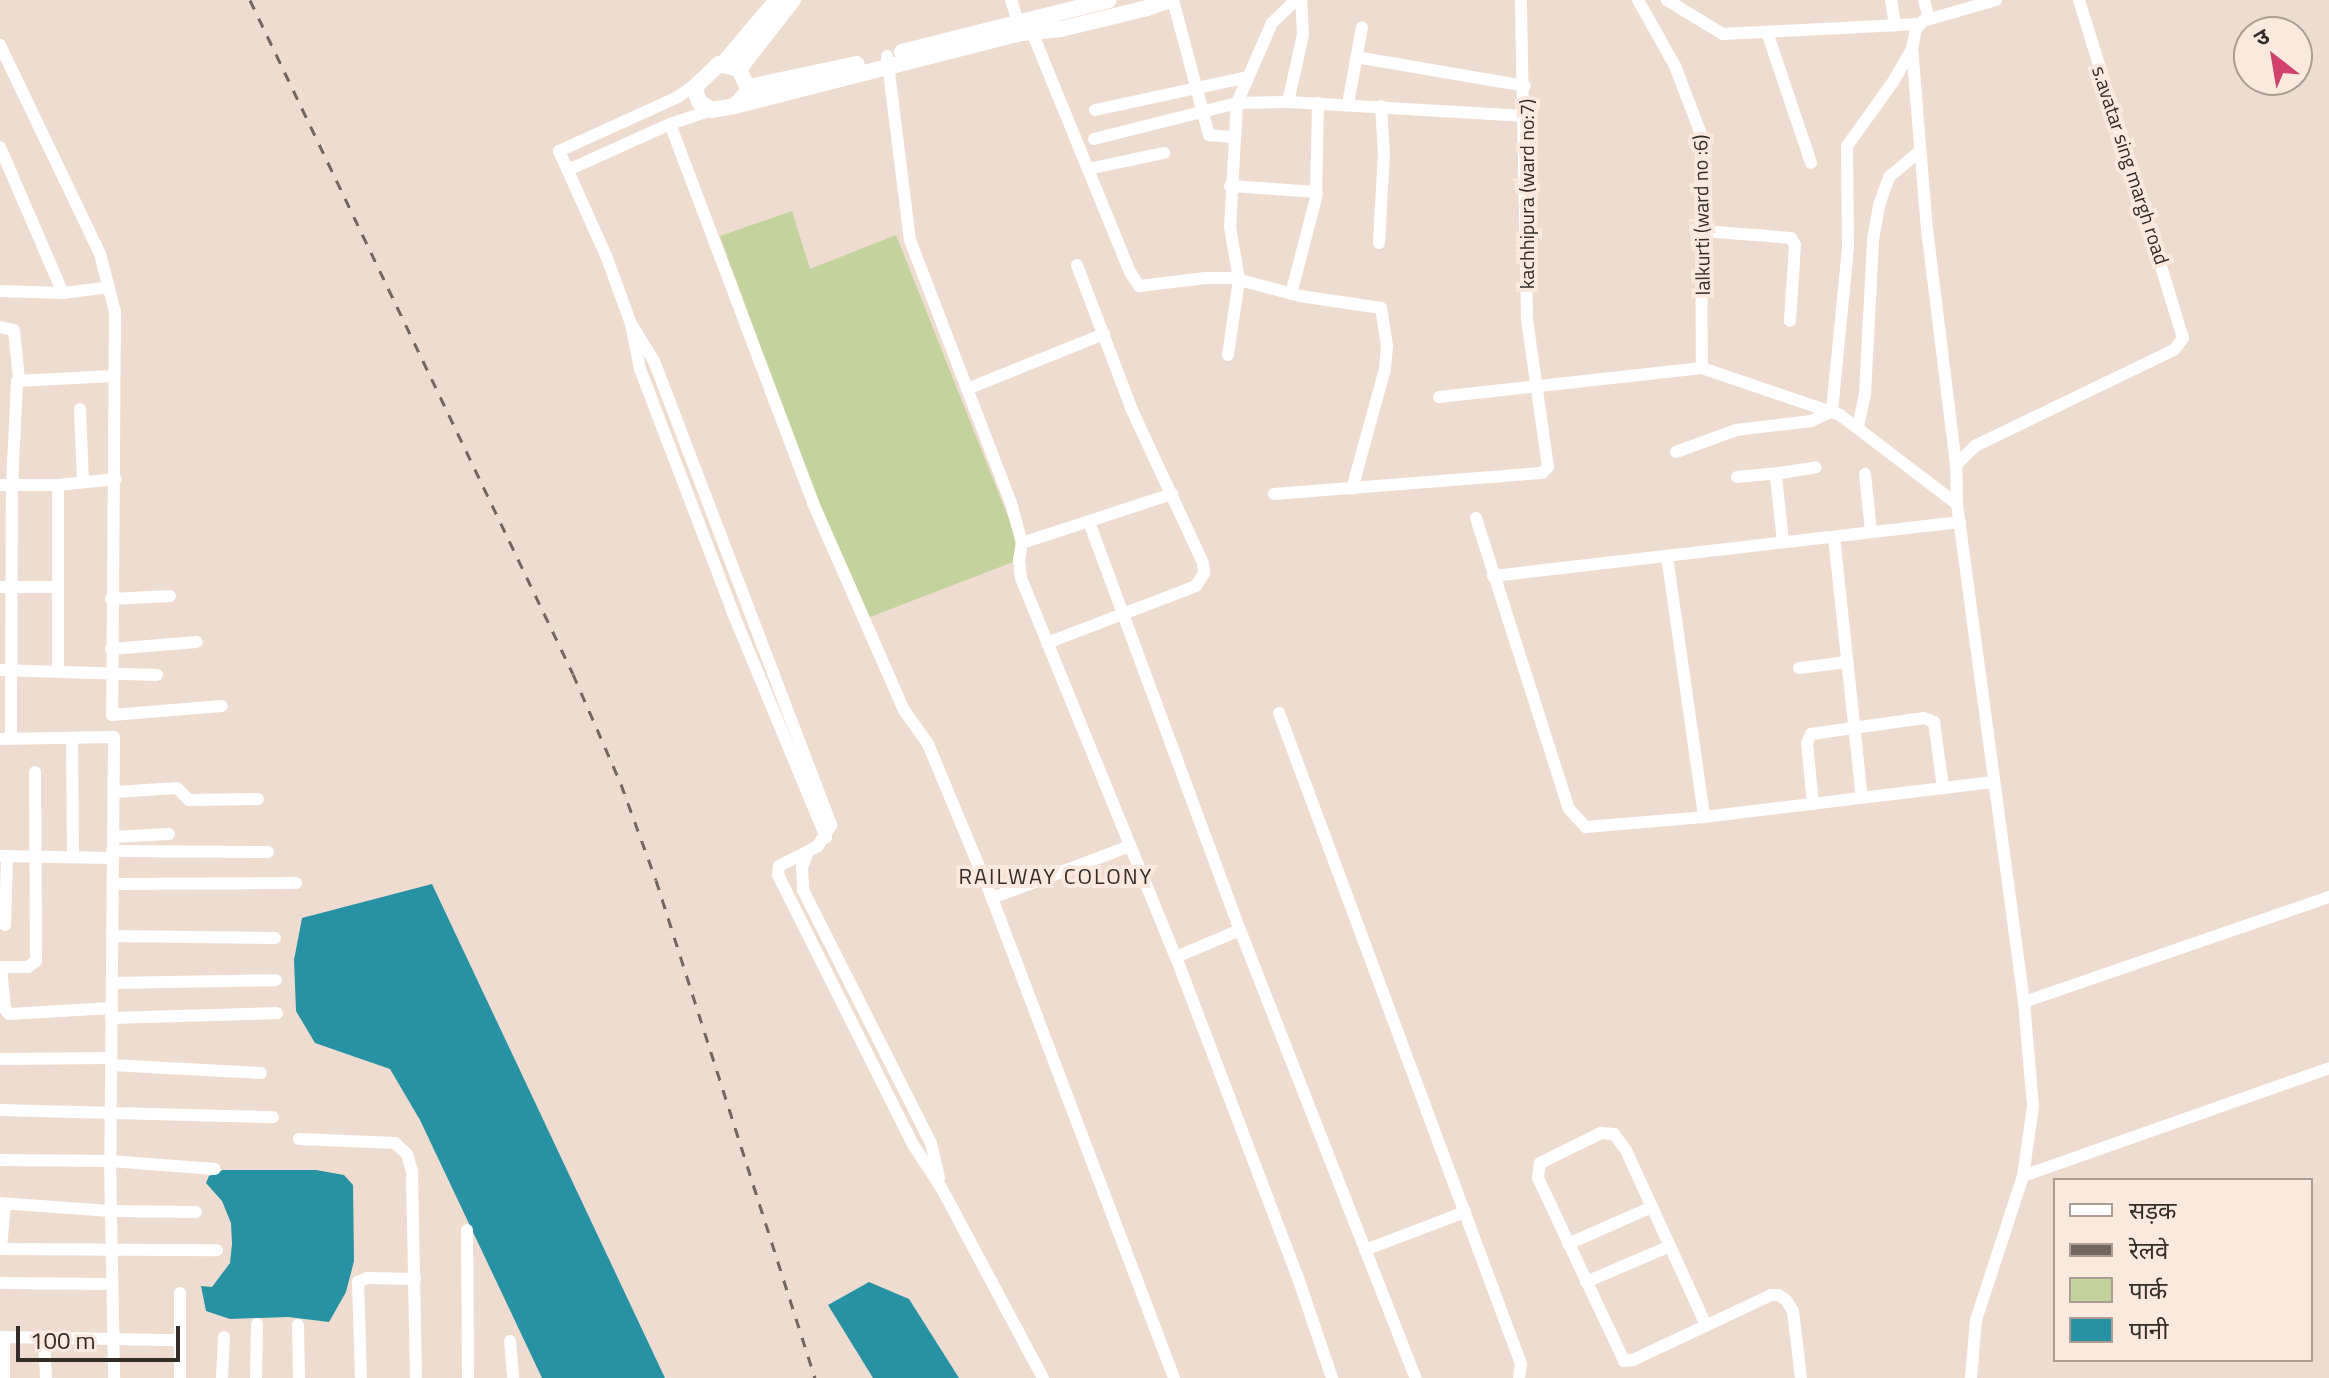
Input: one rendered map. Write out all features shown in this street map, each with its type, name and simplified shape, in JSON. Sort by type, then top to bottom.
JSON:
[{"type":"street","points":[[793,0],[776,5],[731,66],[697,83],[678,97],[559,149],[607,258],[631,324],[654,361],[831,825],[826,837],[807,854],[779,866],[778,875],[914,1146],[942,1189],[1043,1378]]},
{"type":"street","points":[[1011,0],[1088,169],[1130,272],[1139,286],[1206,278],[1239,280],[1291,294],[1377,306],[1383,312],[1387,346],[1381,390],[1360,452],[1352,489],[1274,494]]},
{"type":"street","points":[[749,87],[888,61],[1024,29],[1109,0]]},
{"type":"street","points":[[1024,29],[1061,29],[1171,0],[1209,135],[1234,137]]},
{"type":"street","points":[[1228,355],[1239,280],[1231,240],[1230,186],[1237,103],[1272,23],[1298,0]]},
{"type":"street","points":[[1288,102],[1303,35],[1298,0]]},
{"type":"street","name":"kachhipura (ward no:7)","points":[[1352,489],[1542,473],[1549,462],[1525,273],[1525,86],[1521,0]]},
{"type":"street","name":"lalkurti (ward no :6)","points":[[1638,0],[1675,66],[1700,128],[1702,368]]},
{"type":"street","points":[[1667,0],[1683,6],[1723,34],[1895,26],[1924,22],[1996,0]]},
{"type":"street","points":[[1891,0],[1895,26]]},
{"type":"street","points":[[1832,411],[1848,247],[1847,146],[1893,82],[1912,49],[1924,22],[1924,0]]},
{"type":"street","name":"s.avatar sing margh road","points":[[1956,465],[1975,446],[2000,432],[2181,345],[2183,330],[2079,0]]},
{"type":"street","points":[[1348,104],[1362,27]]},
{"type":"street","points":[[1767,32],[1811,163]]},
{"type":"street","points":[[0,45],[100,254],[115,312],[110,1113],[110,1284],[114,1378]]},
{"type":"street","points":[[1912,49],[1919,152],[1956,465],[1957,504],[2024,1002],[2033,1107],[2023,1176],[1976,1320],[1971,1378]]},
{"type":"street","points":[[1356,57],[1525,86]]},
{"type":"street","points":[[568,170],[670,124],[888,61]]},
{"type":"street","points":[[888,61],[910,240],[1011,503],[1022,543],[1019,560],[1021,578],[1128,847],[1176,957],[1297,1275],[1332,1378]]},
{"type":"street","points":[[731,66],[749,87]]},
{"type":"street","points":[[1095,110],[1247,77]]},
{"type":"street","points":[[697,83],[695,92],[700,103],[712,110]]},
{"type":"street","points":[[735,106],[745,98],[749,87]]},
{"type":"street","points":[[1094,139],[1237,103],[1348,104],[1525,116]]},
{"type":"street","points":[[1291,294],[1317,192],[1318,103]]},
{"type":"street","points":[[1379,243],[1384,154],[1381,106]]},
{"type":"street","points":[[670,124],[813,503],[904,710],[928,744],[992,898],[1174,1378]]},
{"type":"street","points":[[0,147],[63,293]]},
{"type":"street","points":[[1858,427],[1865,394],[1873,240],[1879,205],[1889,177],[1919,152]]},
{"type":"street","points":[[1088,169],[1164,153]]},
{"type":"street","points":[[1230,186],[1317,192]]},
{"type":"street","points":[[1703,231],[1791,238],[1795,245],[1790,321]]},
{"type":"street","points":[[1047,643],[1126,615],[1196,586],[1202,580],[1203,563],[1132,410],[1077,265]]},
{"type":"street","points":[[0,291],[63,293],[109,287]]},
{"type":"street","points":[[0,327],[14,330],[19,379],[6,485],[5,738],[114,737]]},
{"type":"street","points":[[967,389],[1104,334]]},
{"type":"street","points":[[1439,397],[1702,368],[1832,411],[1858,427],[1957,504]]},
{"type":"street","points":[[19,379],[114,376]]},
{"type":"street","points":[[80,409],[83,482]]},
{"type":"street","points":[[1676,452],[1736,430],[1811,421],[1832,411]]},
{"type":"street","points":[[1737,477],[1816,467]]},
{"type":"street","points":[[1780,473],[1775,486],[1783,542]]},
{"type":"street","points":[[1865,474],[1871,532]]},
{"type":"street","points":[[6,485],[58,485],[116,479]]},
{"type":"street","points":[[58,485],[58,671]]},
{"type":"street","points":[[1022,543],[1172,494]]},
{"type":"street","points":[[1476,518],[1569,809],[1578,822],[1595,828],[1993,782]]},
{"type":"street","points":[[1089,522],[1126,615],[1240,930],[1416,1378]]},
{"type":"street","points":[[1493,576],[1960,522]]},
{"type":"street","points":[[1834,537],[1862,798]]},
{"type":"street","points":[[1667,556],[1704,817]]},
{"type":"street","points":[[5,588],[58,587]]},
{"type":"street","points":[[111,599],[170,596]]},
{"type":"street","points":[[111,649],[197,642]]},
{"type":"street","points":[[1799,668],[1847,662]]},
{"type":"street","points":[[4,670],[157,675]]},
{"type":"street","points":[[112,715],[222,706]]},
{"type":"street","points":[[1279,713],[1465,1212],[1521,1377]]},
{"type":"street","points":[[1813,804],[1808,737],[1817,732],[1854,727],[1930,718],[1935,727],[1943,788]]},
{"type":"street","points":[[72,738],[73,857]]},
{"type":"street","points":[[35,772],[36,961],[28,967],[0,967],[5,1009],[9,1014],[277,1013]]},
{"type":"street","points":[[114,792],[177,788],[189,800],[258,799]]},
{"type":"street","points":[[113,837],[169,834]]},
{"type":"street","points":[[992,898],[1128,847]]},
{"type":"street","points":[[5,925],[3,856],[268,852]]},
{"type":"street","points":[[807,854],[802,868],[803,890],[931,1143],[942,1189]]},
{"type":"street","points":[[113,884],[296,883]]},
{"type":"street","points":[[2024,1002],[2329,897]]},
{"type":"street","points":[[1176,957],[1240,930]]},
{"type":"street","points":[[112,936],[275,938]]},
{"type":"street","points":[[112,983],[276,980]]},
{"type":"street","points":[[837,993],[850,986]]},
{"type":"street","points":[[0,1059],[111,1062],[261,1073]]},
{"type":"street","points":[[2023,1176],[2329,1068]]},
{"type":"street","points":[[0,1110],[273,1117]]},
{"type":"street","points":[[1706,1325],[1617,1138],[1609,1132],[1601,1133],[1537,1167],[1538,1178],[1624,1361],[1706,1325],[1771,1295],[1786,1300],[1793,1311],[1801,1378]]},
{"type":"street","points":[[299,1139],[395,1143],[404,1147],[412,1172],[416,1378]]},
{"type":"street","points":[[0,1160],[110,1161],[215,1169]]},
{"type":"street","points":[[196,1212],[110,1211],[3,1204],[1,1248],[217,1250]]},
{"type":"street","points":[[1568,1244],[1652,1207]]},
{"type":"street","points":[[1365,1250],[1465,1212]]},
{"type":"street","points":[[467,1230],[468,1378]]},
{"type":"street","points":[[1586,1282],[1670,1246]]},
{"type":"street","points":[[361,1378],[358,1282],[367,1278],[415,1279]]},
{"type":"street","points":[[0,1283],[110,1284]]},
{"type":"street","points":[[180,1293],[180,1378]]},
{"type":"street","points":[[256,1378],[257,1324]]},
{"type":"street","points":[[298,1325],[299,1378]]},
{"type":"street","points":[[4,1378],[2,1337],[180,1340]]},
{"type":"street","points":[[44,1337],[46,1378]]},
{"type":"street","points":[[222,1378],[224,1337]]},
{"type":"street","points":[[510,1341],[513,1378]]},
{"type":"green space","points":[[792,211],[810,269],[896,235],[1016,537],[1013,562],[870,617],[812,487],[720,236]]},
{"type":"water","points":[[432,884],[665,1378],[542,1378],[420,1120],[390,1069],[315,1043],[296,1011],[294,960],[302,918]]},
{"type":"water","points":[[223,1170],[316,1170],[344,1175],[353,1185],[354,1261],[346,1292],[329,1322],[288,1317],[230,1319],[206,1311],[201,1286],[212,1287],[230,1263],[231,1223],[222,1201],[206,1183],[209,1176]]},
{"type":"water","points":[[869,1282],[909,1299],[959,1378],[873,1378],[828,1305]]},
{"type":"railway","points":[[250,0],[573,674],[621,784],[656,880],[815,1378]]},
{"type":"district","name":"RAILWAY COLONY","points":[[1056,877]]}]
